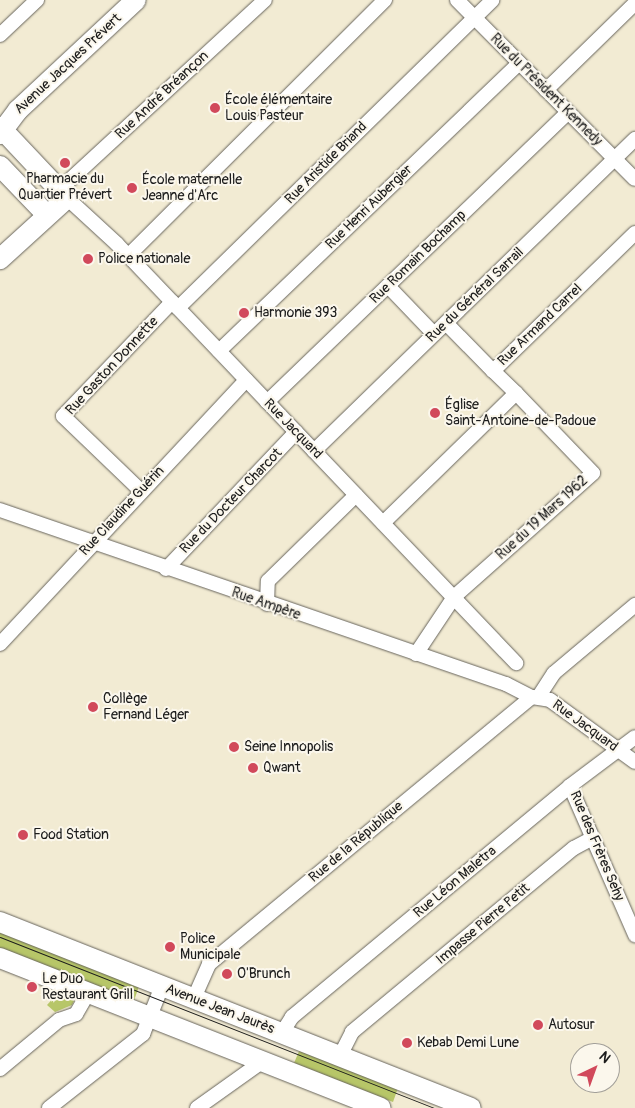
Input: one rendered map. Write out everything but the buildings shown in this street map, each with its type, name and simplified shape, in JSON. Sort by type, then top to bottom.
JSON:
[{"type":"main road","name":"Avenue Jacques Prévert","points":[[63,194],[1,130],[18,110],[136,0]]},
{"type":"main road","points":[[0,166],[47,215]]},
{"type":"main road","points":[[0,260],[47,215],[63,194]]},
{"type":"main road","name":"Avenue Jean Jaurès","points":[[0,922],[340,1056],[436,1102],[471,1108]]},
{"type":"main road","points":[[3,963],[88,992],[382,1108]]},
{"type":"street","points":[[0,34],[37,0]]},
{"type":"street","name":"Rue André Bréançon","points":[[63,194],[265,0]]},
{"type":"street","points":[[128,256],[385,0]]},
{"type":"street","name":"Rue du Président Kennedy","points":[[457,0],[635,180]]},
{"type":"street","name":"Rue Aristide Briand","points":[[175,305],[492,0]]},
{"type":"street","points":[[546,90],[635,3]]},
{"type":"street","name":"Rue Henri Aubergier","points":[[219,351],[519,63]]},
{"type":"street","name":"Rue Romain Bochamp","points":[[267,402],[568,112]]},
{"type":"street","name":"Rue du Général Sarrail","points":[[314,451],[635,139]]},
{"type":"street","name":"Rue Jacquard","points":[[63,194],[128,256],[516,663]]},
{"type":"street","name":"Rue Armand Carrel","points":[[516,393],[494,371],[635,233]]},
{"type":"street","points":[[388,286],[434,334]]},
{"type":"street","name":"Rue Gaston Donnette","points":[[141,491],[62,416],[175,305]]},
{"type":"street","points":[[446,323],[494,371]]},
{"type":"street","name":"Rue Claudine Guérin","points":[[0,644],[92,542],[246,380]]},
{"type":"street","points":[[383,523],[516,393]]},
{"type":"street","name":"Rue du 19 Mars 1962","points":[[454,598],[593,472],[516,393]]},
{"type":"street","name":"Rue du Docteur Charcot","points":[[166,569],[296,432]]},
{"type":"street","points":[[267,604],[268,581],[356,495]]},
{"type":"street","name":"Rue Ampère","points":[[0,510],[267,604],[506,684],[536,696]]},
{"type":"street","points":[[416,654],[454,598]]},
{"type":"street","name":"Rue de la République","points":[[194,998],[209,964],[536,696],[554,673],[635,605]]},
{"type":"street","name":"Rue Jacquard","points":[[536,696],[550,700],[635,762]]},
{"type":"street","name":"Rue Léon Maletra","points":[[282,1033],[292,1017],[570,786],[635,737]]},
{"type":"street","name":"Rue des Frères Sehy","points":[[570,786],[635,935]]},
{"type":"street","name":"Impasse Pierre Petit","points":[[340,1056],[352,1032],[574,848],[593,838]]},
{"type":"street","points":[[49,1108],[138,1038],[150,1018],[162,986]]},
{"type":"street","points":[[0,1069],[59,1020],[76,1014],[88,992]]},
{"type":"street","points":[[197,1108],[263,1062]]},
{"type":"green space","points":[[0,925],[141,981],[132,1006],[0,953]]},
{"type":"green space","points":[[57,994],[74,1001],[72,1005],[55,1012],[47,1005]]},
{"type":"green space","points":[[300,1049],[398,1088],[393,1102],[294,1063]]},
{"type":"tram line","points":[[0,937],[435,1108]]},
{"type":"place","name":"École élémentaire Louis Pasteur","points":[[215,108]]},
{"type":"place","name":"Pharmacie du Quartier Prévert","points":[[65,163]]},
{"type":"place","name":"École maternelle Jeanne d'Arc","points":[[132,188]]},
{"type":"place","name":"Police nationale","points":[[88,259]]},
{"type":"place","name":"Harmonie 393","points":[[244,313]]},
{"type":"place","name":"Église Saint-Antoine-de-Padoue","points":[[435,413]]},
{"type":"place","name":"Collège Fernand Léger","points":[[93,707]]},
{"type":"place","name":"Seine Innopolis","points":[[234,747]]},
{"type":"place","name":"Qwant","points":[[253,768]]},
{"type":"place","name":"Food Station","points":[[23,835]]},
{"type":"place","name":"Police Municipale","points":[[170,947]]},
{"type":"place","name":"O'Brunch","points":[[227,974]]},
{"type":"place","name":"Le Duo Restaurant Grill","points":[[32,987]]},
{"type":"place","name":"Autosur","points":[[538,1025]]},
{"type":"place","name":"Kebab Demi Lune","points":[[407,1043]]}]
